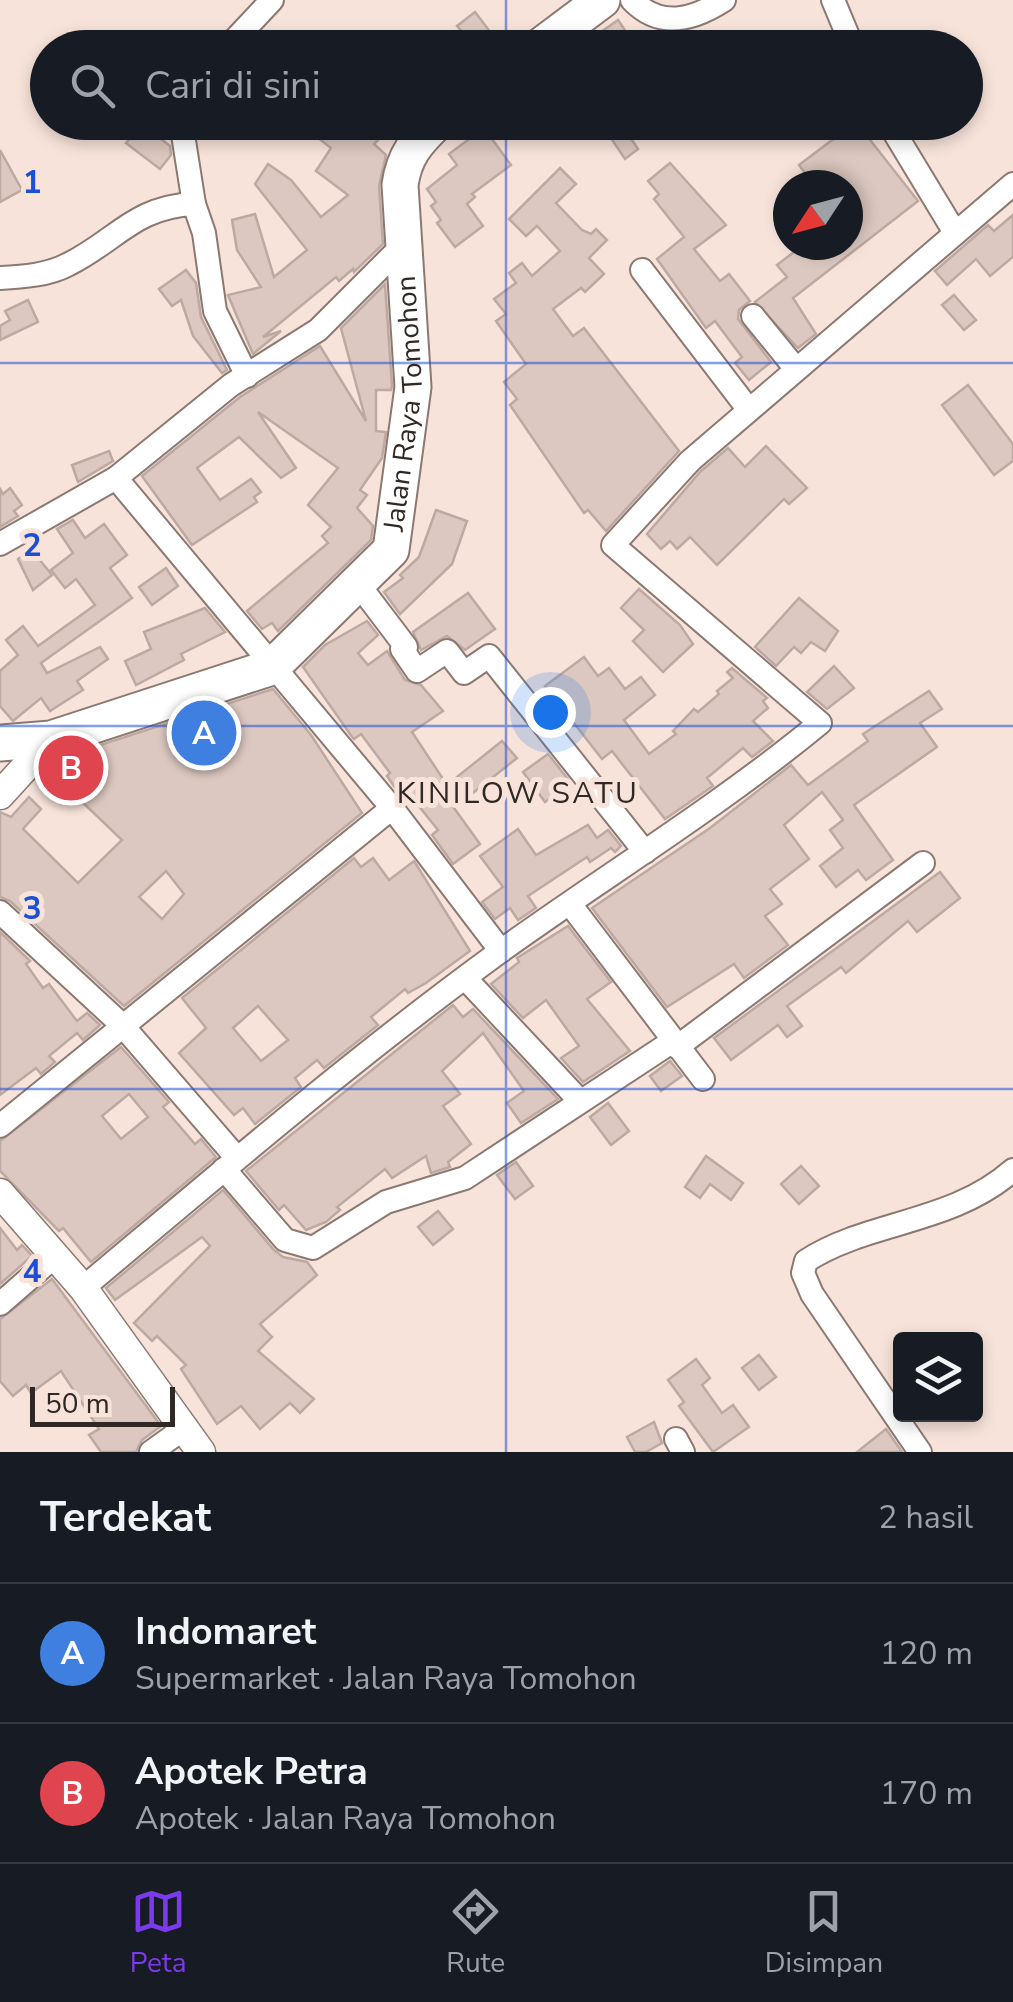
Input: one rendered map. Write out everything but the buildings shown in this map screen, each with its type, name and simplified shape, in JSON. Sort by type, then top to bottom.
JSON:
[{"type":"highway","points":[[562,30],[602,0]]},
{"type":"highway","name":"Jalan Raya Tomohon","points":[[0,743],[51,739],[272,667],[391,550],[413,388],[400,186],[403,163],[417,140]]},
{"type":"street","points":[[243,30],[272,0]]},
{"type":"street","points":[[632,0],[645,12],[678,20],[692,18],[724,0]]},
{"type":"street","points":[[833,0],[846,30]]},
{"type":"street","points":[[184,140],[194,204],[204,233],[215,312],[247,376]]},
{"type":"street","points":[[899,140],[954,231]]},
{"type":"street","points":[[83,1288],[230,1163],[465,978],[820,723],[613,544],[690,461],[1013,184]]},
{"type":"street","points":[[0,278],[68,266],[132,220],[156,209],[194,204]]},
{"type":"street","points":[[0,544],[116,478],[247,376],[318,330],[406,242]]},
{"type":"street","points":[[642,270],[749,410]]},
{"type":"street","points":[[753,316],[796,369]]},
{"type":"street","points":[[116,478],[392,808],[501,951]]},
{"type":"street","points":[[359,585],[406,647],[402,649],[417,671],[447,651],[464,674],[489,656],[645,852]]},
{"type":"street","points":[[0,795],[51,739]]},
{"type":"street","points":[[0,1126],[392,808]]},
{"type":"street","points":[[0,912],[122,1024],[285,1240],[313,1248],[386,1202],[465,1178],[580,1100],[675,1044],[922,863]]},
{"type":"street","points":[[570,904],[702,1079]]},
{"type":"street","points":[[465,978],[580,1100]]},
{"type":"street","points":[[920,1452],[812,1294],[803,1274],[806,1262],[824,1249],[950,1208],[1013,1170]]},
{"type":"street","points":[[0,1193],[83,1288],[201,1452]]},
{"type":"street","points":[[0,1304],[56,1256]]},
{"type":"street","points":[[152,1452],[186,1427]]},
{"type":"place","name":"Indomaret","points":[[204,733]]},
{"type":"place","name":"Apotek Petra","points":[[71,768]]},
{"type":"district","name":"KINILOW SATU","points":[[518,793]]}]
